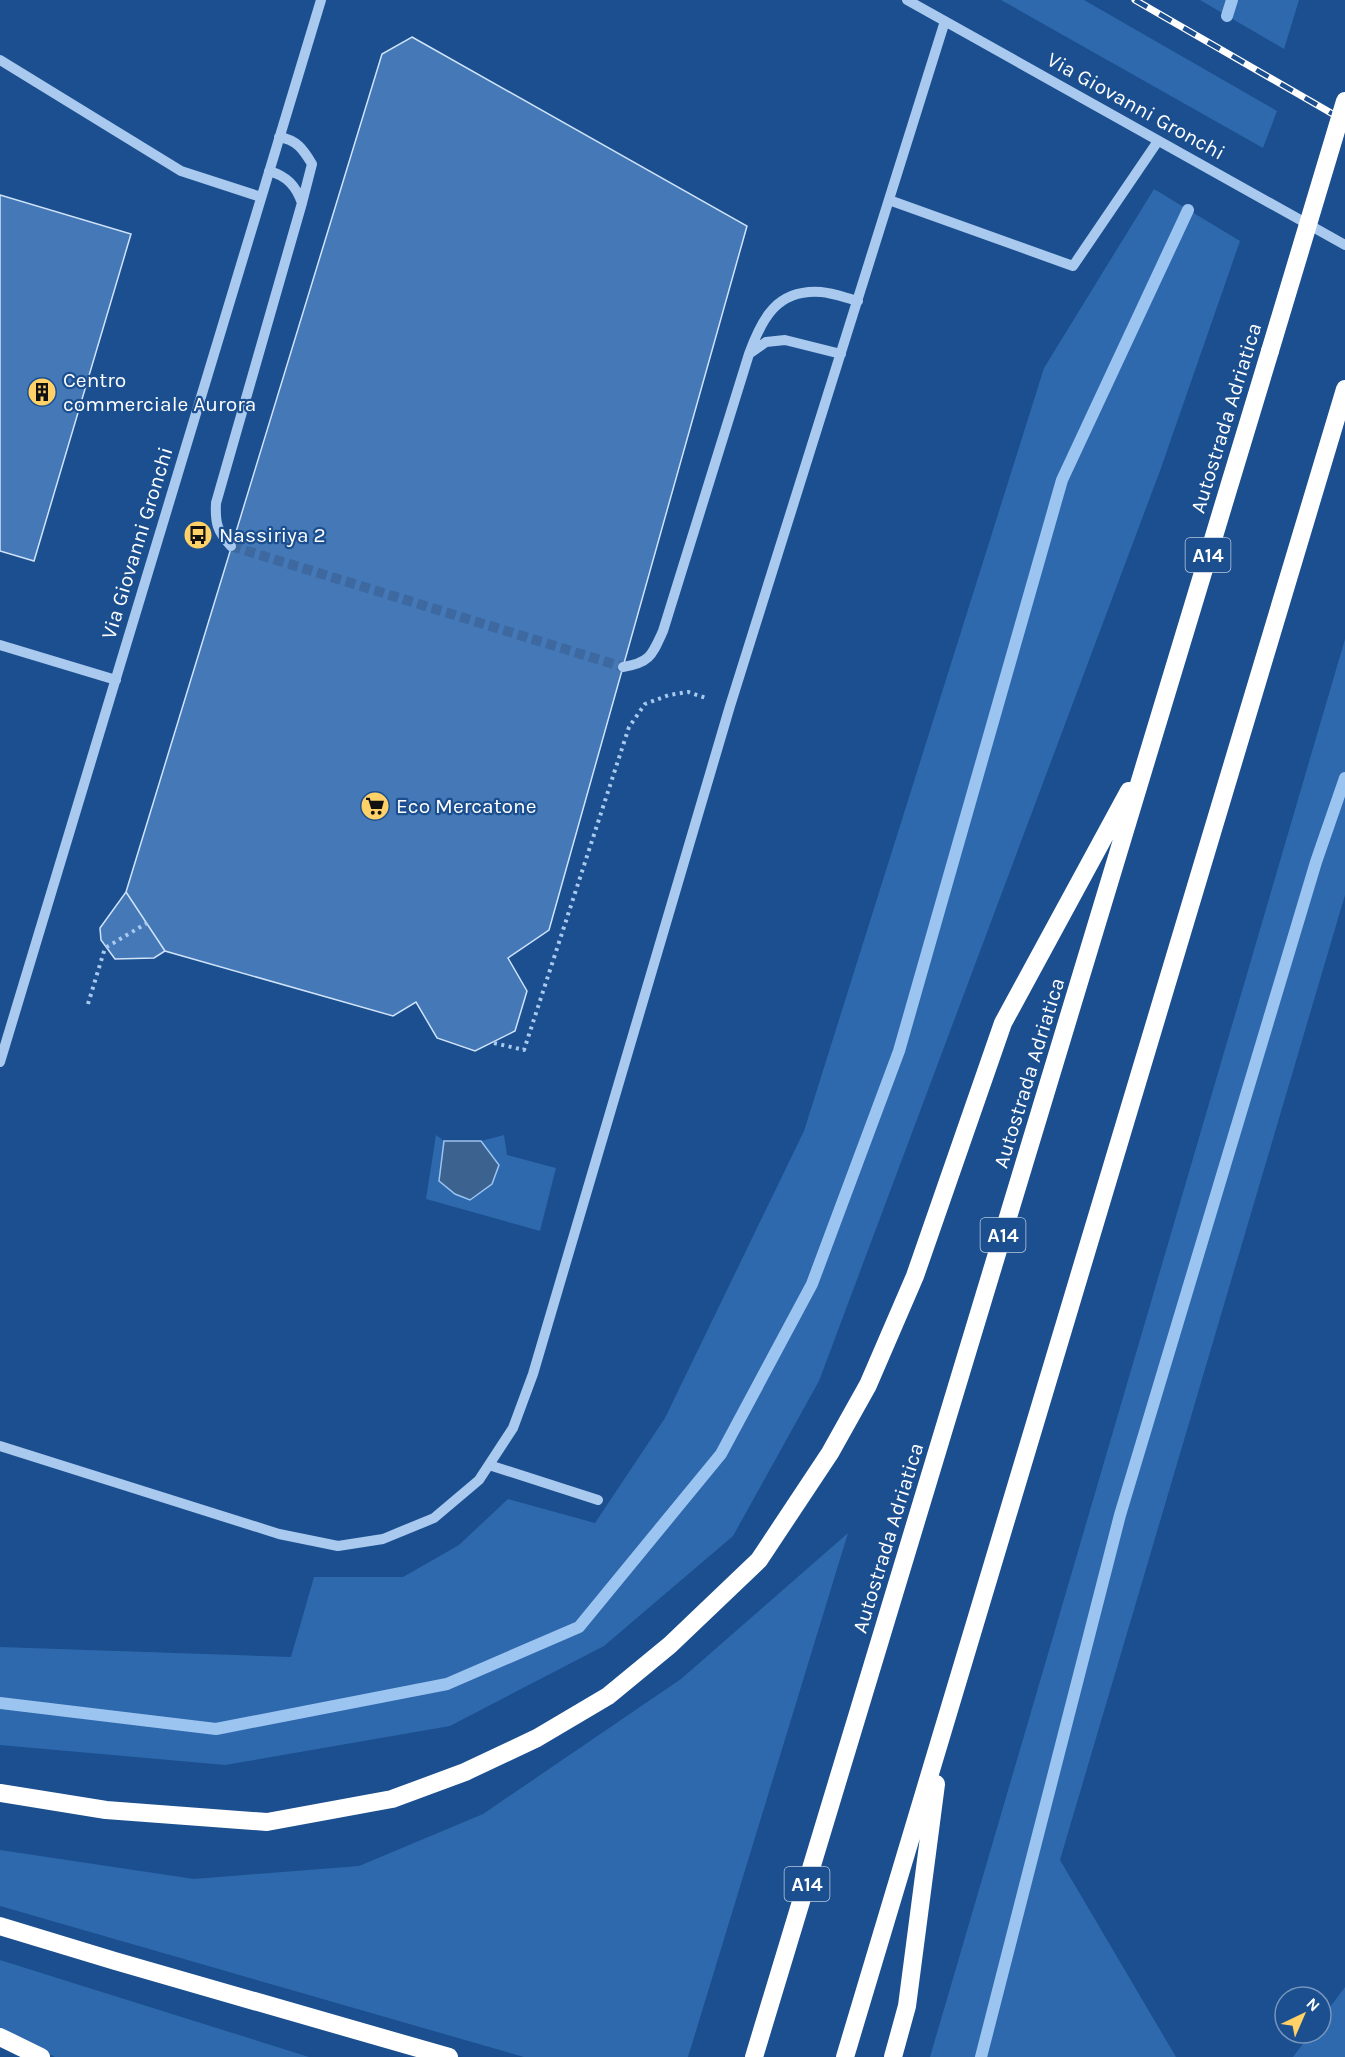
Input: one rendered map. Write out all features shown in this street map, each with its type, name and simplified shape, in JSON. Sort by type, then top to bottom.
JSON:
[{"type":"highway","name":"Autostrada Adriatica","points":[[754,2057],[1345,101]]},
{"type":"highway","points":[[845,2057],[1345,389]]},
{"type":"highway","points":[[0,1793],[106,1810],[267,1822],[392,1799],[465,1772],[537,1738],[608,1696],[670,1645],[759,1560],[830,1453],[868,1385],[915,1276],[1003,1023],[1147,758]]},
{"type":"highway","points":[[893,2057],[908,2006],[943,1730]]},
{"type":"highway","points":[[0,1926],[449,2057]]},
{"type":"highway","points":[[0,2037],[40,2057]]},
{"type":"street","name":"Via Giovanni Gronchi","points":[[0,1062],[321,0]]},
{"type":"street","name":"Via Giovanni Gronchi","points":[[907,0],[1345,245]]},
{"type":"street","points":[[0,1446],[279,1534],[338,1546],[383,1539],[434,1518],[479,1480],[489,1465],[513,1428],[533,1374],[730,706],[945,21]]},
{"type":"street","points":[[0,60],[181,171],[261,197]]},
{"type":"street","points":[[231,546],[222,536],[215,521],[216,503],[312,164],[303,148],[290,139],[279,137]]},
{"type":"street","points":[[889,200],[1073,266],[1158,141]]},
{"type":"street","points":[[269,171],[286,178],[297,189],[302,203]]},
{"type":"street","points":[[623,667],[641,664],[653,651],[663,631],[749,354],[757,331],[766,315],[778,303],[791,295],[823,292],[858,301]]},
{"type":"street","points":[[749,354],[766,342],[785,340],[841,354]]},
{"type":"street","points":[[0,645],[116,680]]},
{"type":"street","points":[[489,1465],[598,1500]]},
{"type":"path","points":[[494,1043],[524,1050],[629,728],[645,704],[669,695],[688,692],[730,706]]},
{"type":"path","points":[[88,1004],[105,948],[147,923]]},
{"type":"shaded area","points":[[1001,0],[1084,0],[1277,111],[1263,148]]},
{"type":"shaded area","points":[[1200,0],[1299,0],[1284,49]]},
{"type":"shaded area","points":[[1154,189],[1240,241],[1161,468],[819,1381],[733,1536],[604,1646],[450,1726],[225,1765],[0,1745],[0,1647],[291,1657],[314,1577],[403,1577],[459,1545],[508,1499],[595,1523],[665,1418],[804,1131],[1044,368]]},
{"type":"shaded area","points":[[1345,639],[1345,895],[1060,1860],[1176,2057],[930,2057]]},
{"type":"shaded area","points":[[436,1135],[444,1141],[439,1181],[499,1165],[481,1141],[504,1135],[507,1155],[556,1168],[540,1231],[426,1199]]},
{"type":"shaded area","points":[[444,1141],[481,1141],[499,1165],[492,1184],[470,1200],[455,1194],[439,1181]]},
{"type":"shaded area","points":[[848,1533],[688,2057],[524,2057],[0,1906],[0,1850],[194,1879],[359,1866],[483,1814],[681,1679]]},
{"type":"shaded area","points":[[0,1960],[309,2057],[55,2057],[0,2030]]},
{"type":"shaded area","points":[[1345,1987],[1345,2057],[1293,2057],[1302,2045],[1333,2045],[1333,2003]]},
{"type":"building","points":[[412,37],[747,226],[549,930],[508,958],[527,991],[515,1031],[475,1051],[437,1038],[416,1002],[393,1016],[165,951],[126,892],[382,54]]},
{"type":"building","name":"Centro commerciale Aurora","points":[[0,195],[131,234],[34,561],[0,551]]},
{"type":"building","points":[[126,892],[165,951],[154,958],[115,959],[101,940],[100,928]]},
{"type":"waterway","points":[[1227,16],[1232,0]]},
{"type":"waterway","points":[[0,1703],[216,1729],[447,1684],[579,1627],[721,1454],[812,1284],[899,1051],[1062,480],[1188,210]]},
{"type":"waterway","points":[[981,2057],[1120,1515],[1316,862],[1345,778]]},
{"type":"tunnel","points":[[231,546],[623,667]]},
{"type":"railway","points":[[1135,0],[1345,121]]},
{"type":"place","name":"Centro commerciale Aurora","points":[[42,392]]},
{"type":"place","name":"Nassiriya 2","points":[[198,535]]},
{"type":"place","name":"Eco Mercatone","points":[[375,806]]}]
